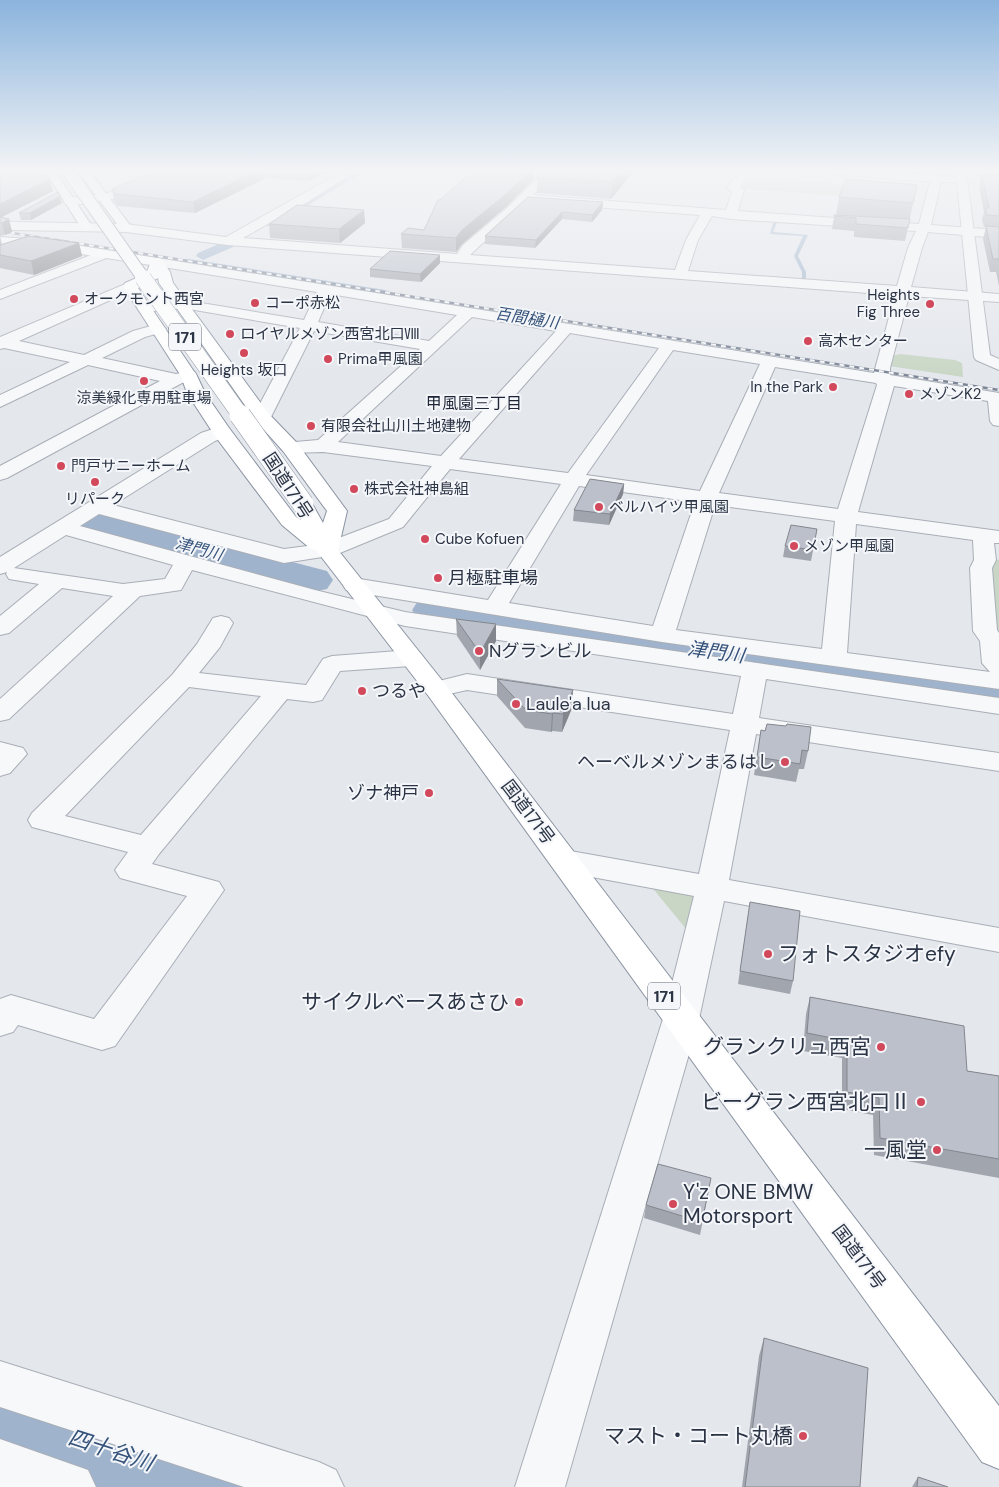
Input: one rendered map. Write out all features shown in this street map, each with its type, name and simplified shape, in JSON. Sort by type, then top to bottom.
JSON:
[{"type":"main road","name":"国道171号","points":[[103,240],[303,504],[327,550],[436,689],[999,1445]]},
{"type":"main road","points":[[0,241],[31,243],[157,262],[152,276],[138,284]]},
{"type":"main road","name":"171","points":[[138,284],[145,308],[158,329],[182,378],[196,393],[222,432],[289,521],[327,550],[338,511],[290,447],[262,417],[183,304],[166,283],[157,262]]},
{"type":"main road","points":[[138,284],[166,283]]},
{"type":"street","points":[[223,240],[999,298]]},
{"type":"street","points":[[460,259],[477,240]]},
{"type":"street","points":[[680,275],[692,240]]},
{"type":"street","points":[[834,657],[846,516],[886,385],[882,379],[882,368],[919,240]]},
{"type":"street","points":[[969,240],[982,357],[999,365]]},
{"type":"street","points":[[0,254],[31,243]]},
{"type":"street","points":[[0,295],[104,254]]},
{"type":"street","points":[[157,262],[326,288],[769,362],[998,397],[999,421]]},
{"type":"street","points":[[1,343],[138,284]]},
{"type":"street","points":[[262,417],[326,288]]},
{"type":"street","points":[[145,308],[183,304],[432,346]]},
{"type":"street","points":[[323,446],[468,313]]},
{"type":"street","points":[[0,402],[139,334],[158,329]]},
{"type":"street","points":[[80,517],[284,556],[327,550],[396,523],[444,463],[566,329]]},
{"type":"street","points":[[1,343],[86,361],[182,378]]},
{"type":"street","points":[[494,609],[574,479],[669,345]]},
{"type":"street","points":[[662,635],[707,498],[769,362]]},
{"type":"street","points":[[0,474],[182,378]]},
{"type":"street","points":[[4,575],[80,517],[208,437],[222,432]]},
{"type":"street","points":[[290,447],[323,446],[991,536],[981,568],[985,631],[992,640],[995,663],[999,666]]},
{"type":"street","points":[[80,517],[186,561],[377,613],[422,622],[999,706]]},
{"type":"street","points":[[4,575],[123,591],[173,585],[186,561]]},
{"type":"street","points":[[0,628],[57,581]]},
{"type":"street","points":[[354,585],[662,635],[999,681]]},
{"type":"street","points":[[0,714],[133,590]]},
{"type":"street","points":[[148,846],[43,820],[183,679],[208,647],[221,623]]},
{"type":"street","points":[[183,679],[313,694],[332,664],[411,658]]},
{"type":"street","points":[[540,1487],[681,1019],[712,886],[755,670]]},
{"type":"street","points":[[436,689],[467,682],[999,762]]},
{"type":"street","points":[[0,1022],[11,1010],[102,1036],[208,890],[131,870],[148,846],[281,690]]},
{"type":"street","points":[[0,751],[13,754],[0,767]]},
{"type":"street","points":[[565,861],[712,886],[999,940]]},
{"type":"street","points":[[0,1384],[319,1487]]},
{"type":"street","points":[[0,1463],[72,1487]]},
{"type":"green space","points":[[900,354],[955,360],[962,363],[963,377],[889,366],[891,356]]},
{"type":"green space","points":[[995,559],[999,560],[999,639],[993,631],[989,562]]},
{"type":"green space","points":[[650,885],[690,893],[698,902],[691,935]]},
{"type":"building","points":[[15,240],[60,240],[79,243],[31,261],[0,255],[0,245]]},
{"type":"building","points":[[989,240],[999,240],[999,259],[993,259]]},
{"type":"building","points":[[390,251],[440,255],[420,274],[370,269]]},
{"type":"building","points":[[590,479],[624,484],[610,514],[574,510]]},
{"type":"building","points":[[791,525],[817,529],[813,550],[785,546]]},
{"type":"building","points":[[456,619],[496,624],[480,653]]},
{"type":"building","points":[[497,679],[573,690],[563,714],[552,714],[526,710]]},
{"type":"building","points":[[767,724],[811,727],[808,751],[802,750],[800,764],[757,757],[761,730],[765,731]]},
{"type":"building","name":"フォトスタジオefy","points":[[750,902],[800,911],[793,981],[740,971]]},
{"type":"building","points":[[810,997],[964,1026],[967,1071],[999,1076],[999,1159],[880,1138],[879,1098],[847,1092],[847,1041],[807,1033]]},
{"type":"building","name":"Y'z ONE BMW Motorsport","points":[[658,1164],[711,1178],[702,1222],[646,1205]]},
{"type":"building","name":"マスト・コート丸橋","points":[[764,1338],[868,1368],[860,1487],[745,1487]]},
{"type":"building","points":[[918,1477],[948,1487],[917,1487]]},
{"type":"waterway","points":[[803,240],[796,256],[804,272],[804,281]]},
{"type":"waterway","name":"百間樋川","points":[[203,256],[228,244]]},
{"type":"waterway","name":"百間樋川","points":[[189,263],[385,295]]},
{"type":"waterway","name":"津門川","points":[[86,519],[312,580]]},
{"type":"waterway","name":"津門川","points":[[433,610],[999,694]]},
{"type":"waterway","name":"四十谷川","points":[[0,1414],[221,1487]]},
{"type":"railway","points":[[59,240],[999,390]]},
{"type":"place","name":"オークモント西宮","points":[[74,299]]},
{"type":"place","name":"コーポ赤松","points":[[255,303]]},
{"type":"place","name":"Heights Fig Three","points":[[930,304]]},
{"type":"place","name":"ロイヤルメゾン西宮北口Ⅷ","points":[[230,334]]},
{"type":"place","name":"高木センター","points":[[808,341]]},
{"type":"place","name":"Heights 坂口","points":[[244,353]]},
{"type":"place","name":"Prima甲風園","points":[[328,359]]},
{"type":"place","name":"涼美緑化専用駐車場","points":[[144,381]]},
{"type":"place","name":"In the Park","points":[[833,387]]},
{"type":"place","name":"メゾンK2","points":[[909,394]]},
{"type":"place","name":"有限会社山川土地建物","points":[[311,426]]},
{"type":"place","name":"門戸サニーホーム","points":[[61,466]]},
{"type":"place","name":"リパーク","points":[[95,482]]},
{"type":"place","name":"株式会社神島組","points":[[354,489]]},
{"type":"place","name":"ベルハイツ甲風園","points":[[599,507]]},
{"type":"place","name":"Cube Kofuen","points":[[425,539]]},
{"type":"place","name":"メゾン甲風園","points":[[794,546]]},
{"type":"place","name":"月極駐車場","points":[[438,578]]},
{"type":"place","name":"Nグランビル","points":[[479,651]]},
{"type":"place","name":"つるや","points":[[362,691]]},
{"type":"place","name":"Laule'a lua","points":[[516,704]]},
{"type":"place","name":"ヘーベルメゾンまるはし","points":[[785,762]]},
{"type":"place","name":"ゾナ神戸","points":[[429,793]]},
{"type":"place","name":"フォトスタジオefy","points":[[768,954]]},
{"type":"place","name":"サイクルベースあさひ","points":[[519,1002]]},
{"type":"place","name":"グランクリュ西宮","points":[[881,1047]]},
{"type":"place","name":"ビーグラン西宮北口Ⅱ","points":[[921,1102]]},
{"type":"place","name":"一風堂","points":[[937,1150]]},
{"type":"place","name":"Y'z ONE BMW Motorsport","points":[[673,1204]]},
{"type":"place","name":"マスト・コート丸橋","points":[[803,1436]]},
{"type":"district","name":"甲風園三丁目","points":[[474,403]]}]
